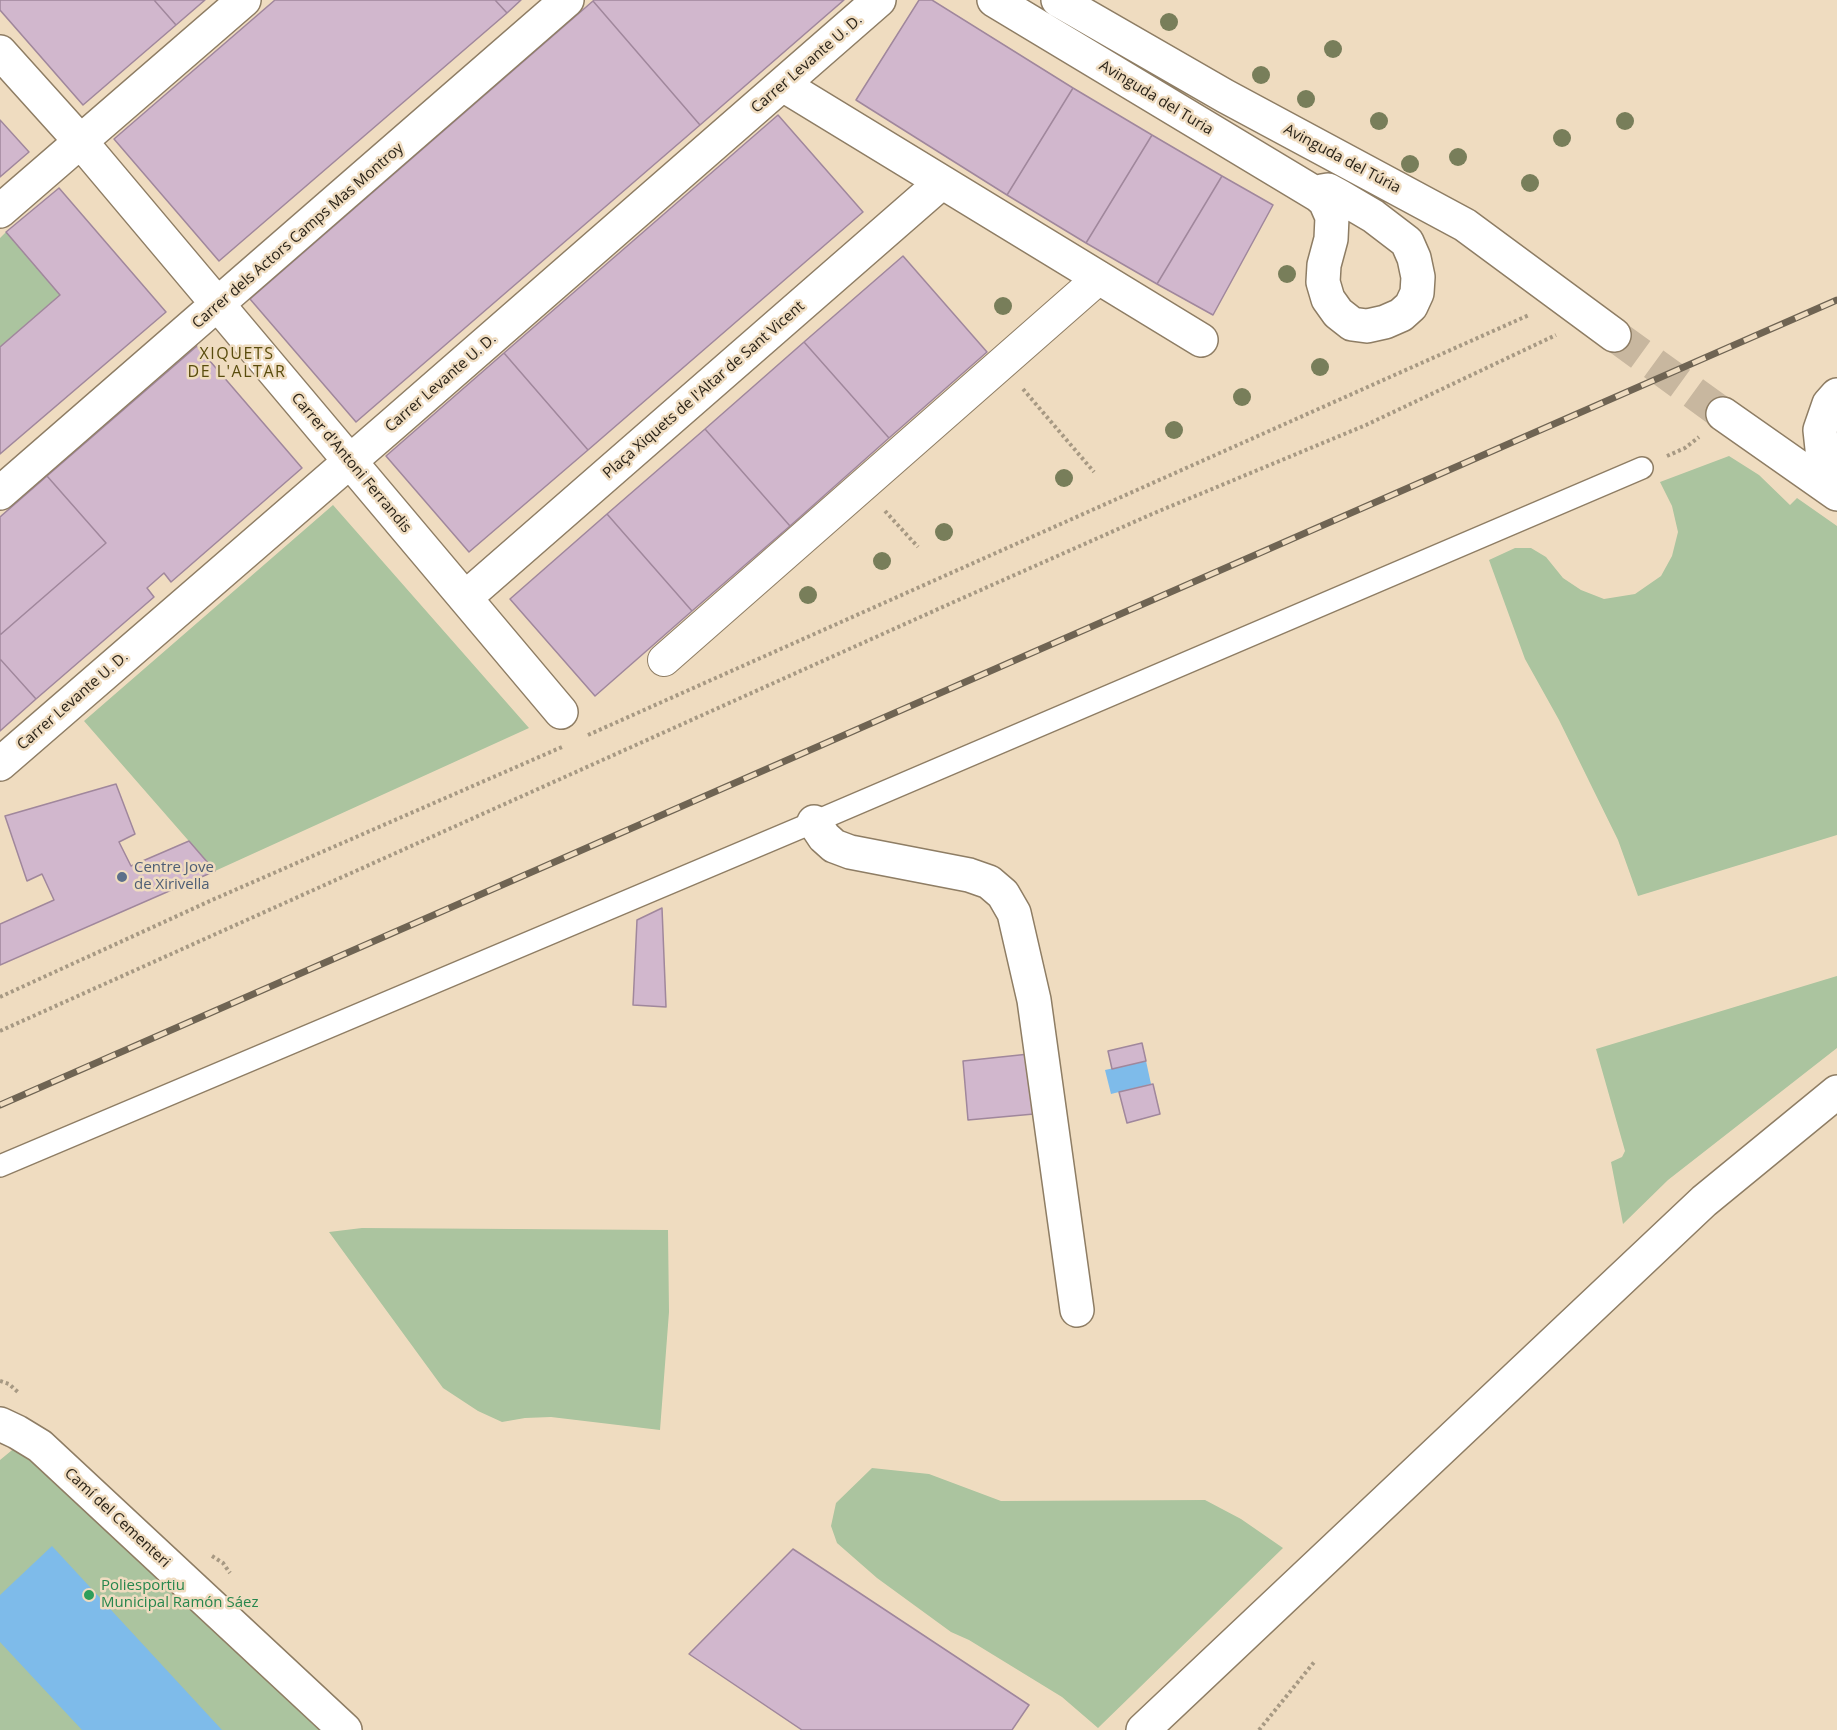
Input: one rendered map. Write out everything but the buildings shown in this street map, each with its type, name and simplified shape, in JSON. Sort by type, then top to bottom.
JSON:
[{"type":"street","points":[[0,211],[244,0]]},
{"type":"street","name":"Carrer dels Actors Camps Mas Montroy","points":[[0,493],[567,0]]},
{"type":"street","name":"Carrer Levante U. D.","points":[[0,764],[879,0]]},
{"type":"street","name":"Avinguda del Turia","points":[[994,0],[1318,195]]},
{"type":"street","name":"Avinguda del Túria","points":[[1058,0],[1225,96],[1465,225],[1603,326]]},
{"type":"street","name":"Carrer d'Antoni Ferrandis","points":[[0,52],[81,142],[561,711]]},
{"type":"street","points":[[783,85],[1201,340]]},
{"type":"street","name":"Plaça Xiquets de l'Altar de Sant Vicent","points":[[465,598],[942,182]]},
{"type":"street","points":[[664,660],[1099,278]]},
{"type":"street","points":[[1832,490],[1820,430],[1829,404],[1837,395]]},
{"type":"street","points":[[1727,416],[1832,490]]},
{"type":"street","points":[[814,822],[824,837],[834,846],[850,852],[969,875],[989,882],[1003,894],[1014,913],[1034,1000],[1077,1310]]},
{"type":"street","points":[[1143,1730],[1704,1201],[1837,1092]]},
{"type":"street","name":"Camí del Cementeri","points":[[6,1423],[40,1446],[345,1730]]},
{"type":"lane","points":[[0,1166],[814,822],[1642,468]]},
{"type":"path","points":[[580,739],[1565,299]]},
{"type":"path","points":[[0,1031],[1152,514],[1603,326]]},
{"type":"path","points":[[1001,364],[1094,472]]},
{"type":"path","points":[[1642,468],[1685,448],[1727,416]]},
{"type":"path","points":[[863,485],[918,547]]},
{"type":"path","points":[[0,997],[212,900],[569,744]]},
{"type":"path","points":[[1259,1730],[1315,1661]]},
{"type":"green space","points":[[6,232],[60,295],[0,347],[0,238]]},
{"type":"green space","points":[[1729,456],[1759,475],[1790,505],[1797,498],[1837,526],[1837,835],[1638,896],[1618,840],[1559,720],[1525,659],[1489,560],[1515,548],[1531,548],[1546,557],[1563,578],[1581,590],[1604,599],[1635,594],[1661,576],[1672,556],[1678,532],[1672,506],[1660,482]]},
{"type":"green space","points":[[333,505],[529,728],[215,871],[84,721]]},
{"type":"green space","points":[[1837,976],[1837,1048],[1668,1180],[1623,1224],[1611,1162],[1622,1157],[1625,1151],[1596,1049]]},
{"type":"green space","points":[[362,1228],[668,1230],[669,1312],[660,1430],[551,1417],[502,1422],[478,1411],[443,1388],[329,1232]]},
{"type":"green space","name":"Poliesportiu Municipal Ramón Sáez","points":[[17,1446],[324,1730],[0,1730],[0,1460]]},
{"type":"green space","points":[[872,1468],[929,1474],[1001,1501],[1205,1500],[1241,1519],[1283,1548],[1098,1728],[1062,1697],[969,1640],[951,1632],[877,1578],[837,1543],[831,1526],[836,1503]]},
{"type":"water","points":[[1146,1061],[1151,1084],[1111,1094],[1105,1070]]},
{"type":"water","points":[[52,1546],[222,1730],[82,1730],[0,1642],[0,1595]]},
{"type":"tunnel","points":[[1614,335],[1723,414]]},
{"type":"railway","points":[[0,1105],[1837,300]]},
{"type":"place","name":"Centre Jove de Xirivella","points":[[122,877]]},
{"type":"place","name":"Poliesportiu Municipal Ramón Sáez","points":[[89,1595]]},
{"type":"district","name":"XIQUETS DE L'ALTAR","points":[[237,363]]}]
